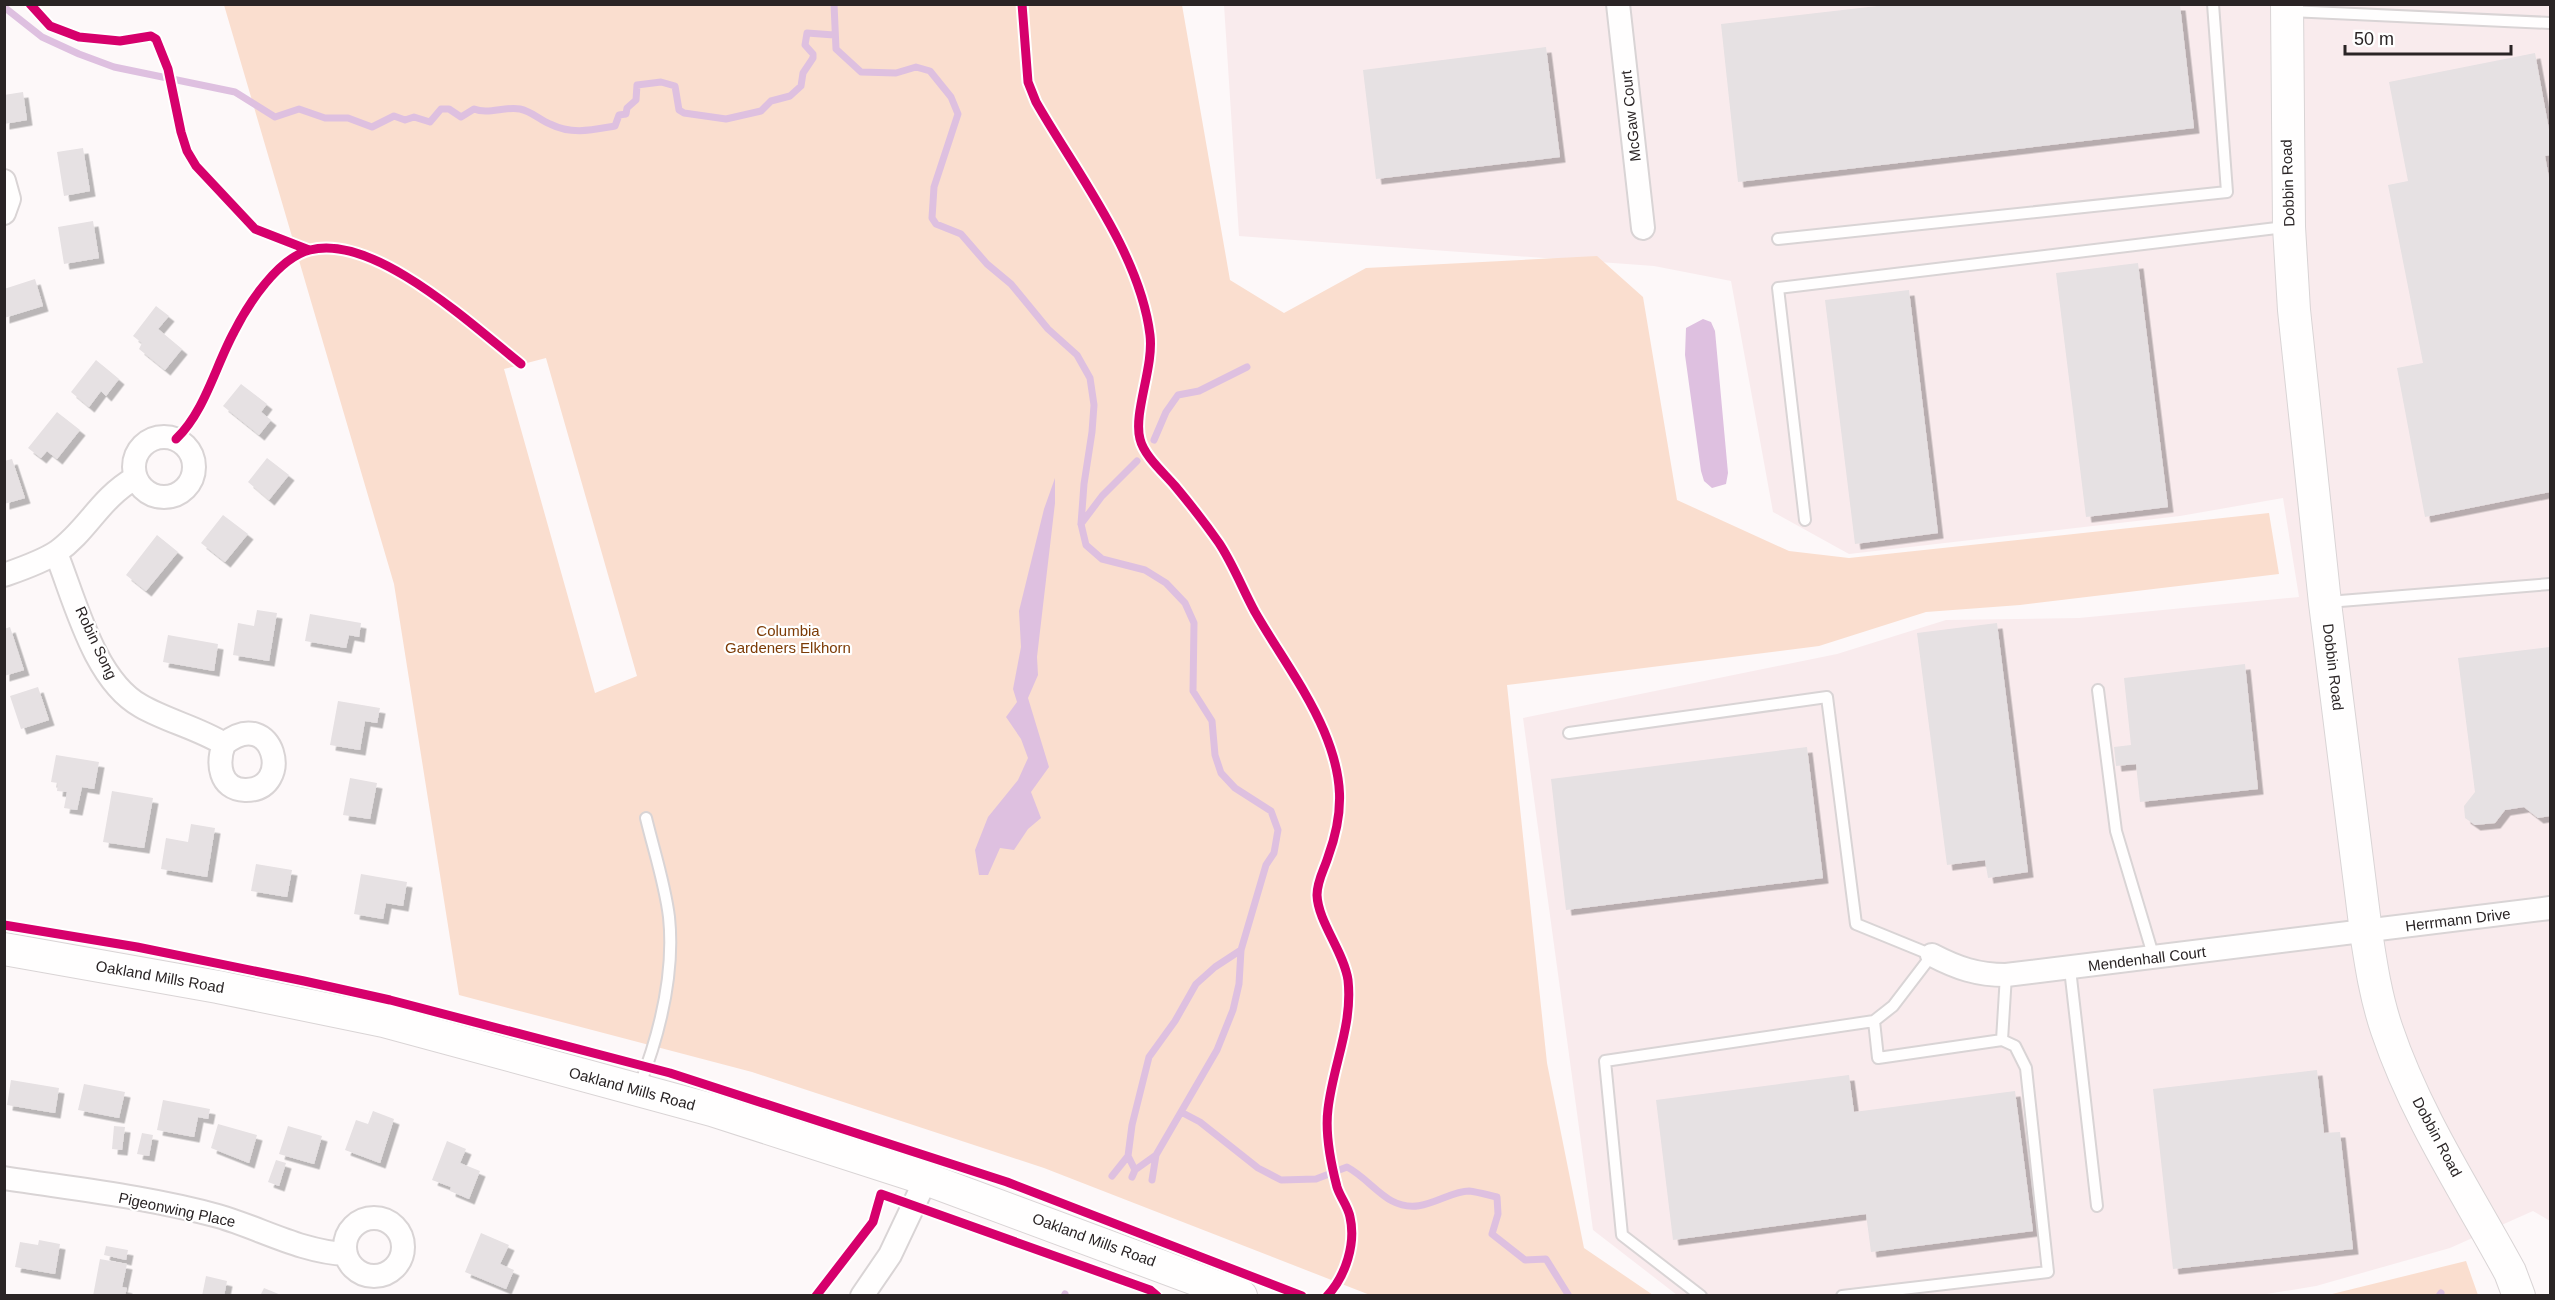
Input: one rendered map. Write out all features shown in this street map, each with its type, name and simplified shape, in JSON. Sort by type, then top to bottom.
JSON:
[{"type":"street","name":"McGaw Court","points":[[1618,4],[1643,228]]},
{"type":"street","name":"Dobbin Road","points":[[2287,8],[2289,227],[2302,402],[2366,932],[2376,995],[2402,1067],[2423,1116],[2510,1272],[2519,1296]]},
{"type":"street","points":[[4,181],[9,200],[4,213]]},
{"type":"street","points":[[4,575],[56,553],[80,530],[105,499],[135,478]]},
{"type":"street","name":"Robin Song","points":[[56,553],[94,647],[114,684],[139,705],[209,735],[224,744]]},
{"type":"street","name":"Herrmann Drive","points":[[2366,932],[2550,908]]},
{"type":"street","name":"Mendenhall Court","points":[[1932,955],[1954,967],[1980,975],[2006,975],[2366,932]]},
{"type":"street","name":"Oakland Mills Road","points":[[4,950],[328,1008],[712,1110],[926,1179],[1241,1296]]},
{"type":"street","name":"Pigeonwing Place","points":[[4,1178],[177,1206],[218,1216],[310,1248],[346,1254]]},
{"type":"street","points":[[862,1296],[890,1255],[926,1179]]},
{"type":"lane","points":[[1778,239],[2227,192],[2213,4]]},
{"type":"lane","points":[[2287,8],[2550,23]]},
{"type":"lane","points":[[1805,520],[1778,288],[2289,227]]},
{"type":"lane","points":[[2325,603],[2550,584]]},
{"type":"lane","points":[[2098,690],[2116,831],[2154,958]]},
{"type":"lane","points":[[1569,733],[1827,697],[1856,924],[1932,955],[1893,1006],[1874,1021],[1605,1061],[1622,1235],[1701,1296]]},
{"type":"lane","points":[[638,1090],[661,1017],[671,956],[668,915],[646,818]]},
{"type":"lane","points":[[2070,969],[2097,1206]]},
{"type":"lane","points":[[2002,1040],[2006,975]]},
{"type":"lane","points":[[1842,1296],[2048,1272],[2026,1068],[2015,1046],[2002,1040],[1878,1058],[1874,1021]]},
{"type":"shaded area","points":[[1224,5],[2550,5],[2550,1221],[2533,1211],[2450,1248],[2316,1286],[2255,1296],[1677,1295],[1593,1230],[1523,718],[1837,654],[1946,620],[2079,618],[2299,597],[2283,498],[2180,516],[1849,554],[1773,512],[1731,281],[1654,266],[1239,236]]},
{"type":"shaded area","points":[[1703,319],[1711,322],[1715,331],[1728,473],[1726,484],[1712,488],[1704,481],[1701,471],[1685,355],[1686,328]]},
{"type":"shaded area","points":[[1055,478],[1055,503],[1037,657],[1038,675],[1028,698],[1049,767],[1031,792],[1041,818],[1028,829],[1014,850],[1000,848],[988,875],[979,875],[975,850],[988,817],[1018,780],[1028,758],[1021,739],[1006,717],[1017,702],[1013,689],[1021,647],[1019,611],[1044,509]]},
{"type":"green space","name":"Columbia Gardeners Elkhorn","points":[[224,5],[1182,5],[1230,280],[1284,313],[1366,268],[1597,256],[1643,297],[1677,500],[1789,551],[1849,558],[2269,513],[2279,574],[2020,605],[1926,612],[1819,646],[1507,685],[1547,1063],[1584,1248],[1653,1295],[1370,1295],[1044,1168],[752,1072],[459,995],[394,584]],"holes":[[[546,358],[637,676],[595,693],[504,369]]]},
{"type":"green space","points":[[2466,1261],[2478,1295],[2328,1295]]},
{"type":"building","points":[[1886,5],[2180,5],[2194,128],[1738,182],[1721,24]]},
{"type":"building","points":[[1546,47],[1560,157],[1376,179],[1363,70]]},
{"type":"building","points":[[2535,53],[2550,135],[2550,155],[2545,156],[2550,183],[2550,492],[2425,517],[2397,368],[2423,363],[2388,185],[2408,181],[2389,82]]},
{"type":"building","points":[[23,92],[27,120],[4,124],[4,95]]},
{"type":"building","points":[[83,148],[90,191],[64,196],[57,152]]},
{"type":"building","points":[[93,221],[99,258],[64,264],[58,227]]},
{"type":"building","points":[[2138,263],[2168,507],[2086,517],[2056,273]]},
{"type":"building","points":[[35,279],[43,306],[4,318],[4,289]]},
{"type":"building","points":[[1909,290],[1938,533],[1855,544],[1825,300]]},
{"type":"building","points":[[156,306],[169,316],[158,329],[182,349],[165,370],[139,349],[142,343],[133,336]]},
{"type":"building","points":[[96,360],[119,379],[106,396],[101,391],[89,407],[71,392]]},
{"type":"building","points":[[241,384],[267,404],[261,412],[271,420],[259,435],[223,406]]},
{"type":"building","points":[[57,412],[80,430],[57,459],[47,451],[41,458],[28,448]]},
{"type":"building","points":[[267,458],[289,475],[269,500],[248,482]]},
{"type":"building","points":[[12,459],[25,498],[4,504],[4,461]]},
{"type":"building","points":[[223,515],[248,534],[225,562],[201,543]]},
{"type":"building","points":[[157,535],[178,552],[146,591],[126,575]]},
{"type":"building","points":[[257,610],[277,613],[269,661],[233,655],[238,623],[254,626]]},
{"type":"building","points":[[310,614],[361,623],[359,637],[349,635],[346,648],[305,641]]},
{"type":"building","points":[[1997,623],[2028,872],[1988,878],[1985,860],[1947,865],[1917,633]]},
{"type":"building","points":[[10,627],[24,670],[4,676],[4,629]]},
{"type":"building","points":[[168,635],[218,644],[214,671],[163,662]]},
{"type":"building","points":[[2550,647],[2550,816],[2538,818],[2524,807],[2505,810],[2495,823],[2475,825],[2465,818],[2464,806],[2475,792],[2458,658]]},
{"type":"building","points":[[2245,664],[2258,789],[2140,802],[2136,764],[2116,766],[2114,747],[2131,745],[2124,678]]},
{"type":"building","points":[[38,687],[49,720],[21,729],[10,696]]},
{"type":"building","points":[[338,701],[380,708],[377,723],[365,721],[360,750],[330,745]]},
{"type":"building","points":[[1807,747],[1823,878],[1566,910],[1551,779]]},
{"type":"building","points":[[56,755],[99,762],[94,789],[82,787],[77,810],[64,808],[67,792],[57,791],[58,783],[51,782]]},
{"type":"building","points":[[350,778],[377,783],[370,819],[343,815]]},
{"type":"building","points":[[112,791],[153,798],[144,848],[103,842]]},
{"type":"building","points":[[191,824],[215,828],[207,877],[161,869],[166,838],[188,842]]},
{"type":"building","points":[[256,864],[292,870],[287,897],[251,891]]},
{"type":"building","points":[[361,874],[407,882],[403,906],[386,903],[383,919],[354,914]]},
{"type":"building","points":[[2317,1070],[2324,1133],[2340,1132],[2353,1249],[2173,1269],[2153,1089]]},
{"type":"building","points":[[1849,1075],[1854,1112],[2015,1091],[2033,1231],[1871,1252],[1866,1214],[1673,1240],[1656,1100]]},
{"type":"building","points":[[11,1080],[59,1088],[55,1113],[7,1105]]},
{"type":"building","points":[[84,1084],[125,1092],[119,1118],[78,1110]]},
{"type":"building","points":[[163,1100],[210,1109],[208,1119],[198,1117],[194,1137],[157,1130]]},
{"type":"building","points":[[373,1111],[394,1119],[380,1163],[345,1150],[356,1120],[368,1124]]},
{"type":"building","points":[[218,1124],[257,1135],[249,1163],[211,1148]]},
{"type":"building","points":[[114,1126],[125,1127],[122,1150],[112,1149]]},
{"type":"building","points":[[288,1126],[322,1136],[314,1164],[279,1154]]},
{"type":"building","points":[[142,1133],[153,1135],[149,1156],[137,1154]]},
{"type":"building","points":[[447,1141],[466,1149],[460,1163],[480,1171],[469,1199],[450,1191],[451,1187],[432,1180]]},
{"type":"building","points":[[276,1160],[286,1163],[279,1186],[268,1182]]},
{"type":"building","points":[[481,1233],[509,1245],[500,1264],[514,1270],[506,1289],[465,1272]]},
{"type":"building","points":[[39,1240],[60,1244],[55,1274],[15,1267],[20,1242],[38,1245]]},
{"type":"building","points":[[106,1246],[128,1250],[126,1260],[104,1255]]},
{"type":"building","points":[[100,1259],[127,1264],[122,1287],[127,1288],[125,1296],[93,1296]]},
{"type":"building","points":[[206,1276],[227,1281],[224,1296],[202,1296]]},
{"type":"building","points":[[264,1288],[281,1295],[281,1296],[260,1296]]},
{"type":"waterway","points":[[834,4],[836,49],[861,72],[896,73],[916,67],[930,71],[951,97],[958,114],[934,187],[932,218],[936,224],[961,234],[987,264],[1011,284],[1048,329],[1077,355],[1090,378],[1094,405],[1081,524],[1086,545],[1102,559],[1145,570],[1166,583],[1185,603],[1194,623],[1193,691],[1212,721],[1215,755],[1221,773],[1235,788],[1271,811],[1278,830],[1274,853],[1266,865],[1241,950],[1239,984],[1233,1010],[1217,1050],[1156,1155],[1152,1180]]},
{"type":"waterway","points":[[4,7],[42,37],[114,67],[235,92],[275,117],[299,109],[325,118],[348,118],[372,127],[394,116],[405,120],[414,117],[430,122],[441,109],[449,109],[461,117],[474,109],[485,111],[514,108],[566,130],[598,129],[615,126],[619,115],[626,114],[627,108],[636,100],[637,85],[661,82],[675,86],[679,110],[684,113],[726,119],[761,111],[771,101],[790,96],[801,86],[803,73],[813,58],[813,54],[805,45],[807,33],[834,35]]},
{"type":"waterway","points":[[1154,440],[1166,412],[1178,395],[1199,391],[1247,367]]},
{"type":"waterway","points":[[1081,524],[1102,496],[1137,461]]},
{"type":"waterway","points":[[1128,1156],[1132,1125],[1149,1057],[1175,1021],[1196,984],[1215,967],[1241,950]]},
{"type":"waterway","points":[[1181,1112],[1200,1122],[1258,1168],[1281,1180],[1316,1179],[1347,1167],[1386,1198],[1403,1205],[1423,1205],[1469,1191],[1497,1197],[1498,1214],[1492,1234],[1525,1260],[1546,1259],[1569,1296]]},
{"type":"waterway","points":[[1132,1177],[1135,1170],[1156,1155]]},
{"type":"waterway","points":[[1112,1176],[1128,1156],[1135,1170]]},
{"type":"cycle path","points":[[30,4],[50,26],[79,37],[120,41],[151,36],[156,39],[168,69],[181,132],[187,151],[196,166],[255,229],[309,250]]},
{"type":"cycle path","points":[[1022,4],[1028,82],[1036,102],[1104,214],[1134,274],[1144,304],[1150,348],[1139,416],[1142,445],[1224,551],[1255,612],[1317,715],[1335,763],[1339,794],[1337,824],[1319,880],[1317,895],[1322,916],[1342,959],[1348,980],[1348,1013],[1330,1093],[1327,1128],[1335,1178],[1338,1191],[1349,1213],[1352,1238],[1344,1269],[1327,1296]]},
{"type":"cycle path","points":[[176,439],[195,415],[227,345],[247,308],[276,272],[287,262],[310,250],[335,248],[363,255],[392,269],[422,286],[521,364]]},
{"type":"cycle path","points":[[4,925],[137,947],[390,1000],[670,1073],[1007,1182],[1302,1296]]},
{"type":"cycle path","points":[[816,1296],[873,1222],[881,1194],[1150,1290],[1157,1296]]}]
